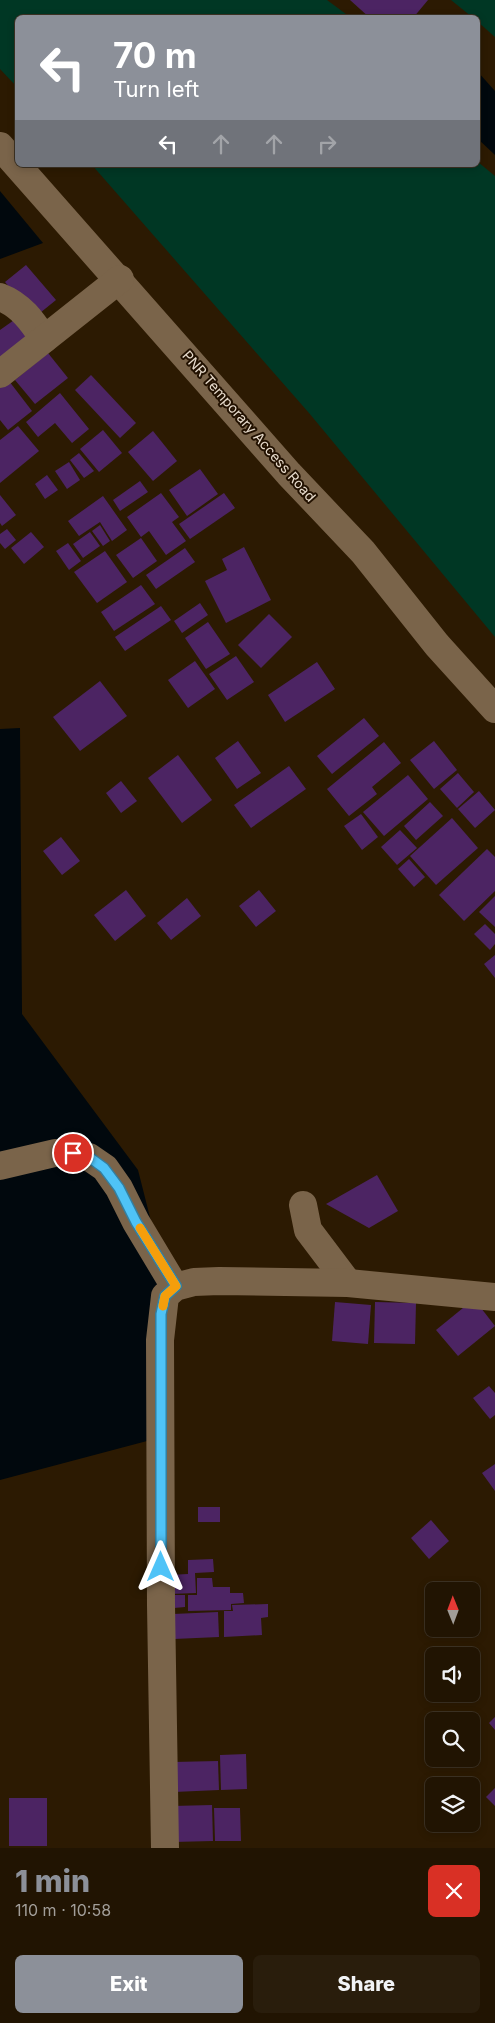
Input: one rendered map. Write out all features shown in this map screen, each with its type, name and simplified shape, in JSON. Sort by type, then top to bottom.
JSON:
[{"type":"street","name":"PNR Temporary Access Road","points":[[0,146],[15,163]]},
{"type":"street","name":"PNR Temporary Access Road","points":[[19,167],[120,279],[289,474],[363,552],[437,645],[495,709]]},
{"type":"street","points":[[0,374],[120,279]]},
{"type":"street","points":[[0,297],[17,306],[31,319],[44,339]]},
{"type":"street","points":[[0,1166],[55,1153],[73,1153],[89,1157],[104,1168],[119,1188],[136,1222],[176,1286]]},
{"type":"street","points":[[303,1205],[308,1230],[348,1284]]},
{"type":"street","points":[[165,1848],[161,1605],[160,1340],[165,1296],[176,1286],[194,1282],[219,1281],[348,1284],[495,1297]]},
{"type":"green space","points":[[0,0],[327,0],[347,15],[15,15],[15,85],[0,69]]},
{"type":"green space","points":[[451,0],[495,0],[495,37],[480,24],[480,15],[470,15]]},
{"type":"green space","points":[[480,164],[495,176],[495,637],[309,413],[94,167],[480,167]]},
{"type":"shaded area","points":[[480,74],[495,91],[495,155],[480,141]]},
{"type":"shaded area","points":[[0,191],[43,243],[0,259]]},
{"type":"shaded area","points":[[20,728],[22,1014],[138,1170],[171,1300],[147,1441],[0,1480],[0,729]]},
{"type":"building","points":[[350,0],[428,0],[416,15],[367,15]]},
{"type":"building","points":[[26,265],[56,300],[35,317],[5,282]]},
{"type":"building","points":[[17,318],[33,341],[0,365],[0,330]]},
{"type":"building","points":[[48,353],[68,378],[35,404],[15,380]]},
{"type":"building","points":[[91,375],[136,423],[120,438],[75,390]]},
{"type":"building","points":[[9,381],[32,411],[8,430],[0,420],[0,388]]},
{"type":"building","points":[[60,393],[89,429],[72,443],[55,423],[38,437],[26,422]]},
{"type":"building","points":[[18,426],[39,451],[0,483],[0,440]]},
{"type":"building","points":[[103,430],[122,453],[99,472],[80,449]]},
{"type":"building","points":[[153,431],[177,461],[153,481],[128,452]]},
{"type":"building","points":[[79,453],[94,471],[84,478],[70,460]]},
{"type":"building","points":[[69,462],[80,480],[67,489],[55,471]]},
{"type":"building","points":[[200,469],[218,494],[187,516],[169,490]]},
{"type":"building","points":[[47,475],[58,490],[45,499],[35,484]]},
{"type":"building","points":[[140,481],[148,492],[120,511],[113,500]]},
{"type":"building","points":[[161,493],[179,517],[172,522],[186,541],[166,555],[149,531],[141,537],[127,517]]},
{"type":"building","points":[[224,493],[235,508],[190,539],[179,524]]},
{"type":"building","points":[[0,495],[16,515],[2,526],[0,523]]},
{"type":"building","points":[[103,496],[127,530],[112,541],[100,522],[79,536],[68,521]]},
{"type":"building","points":[[100,525],[110,541],[103,546],[92,531]]},
{"type":"building","points":[[7,529],[16,540],[5,549],[0,543],[0,534]]},
{"type":"building","points":[[31,532],[44,547],[24,564],[11,548]]},
{"type":"building","points":[[90,532],[100,546],[83,558],[73,544]]},
{"type":"building","points":[[141,538],[157,561],[133,578],[116,555]]},
{"type":"building","points":[[68,543],[81,561],[69,570],[56,551]]},
{"type":"building","points":[[244,547],[271,600],[226,623],[205,581],[227,570],[222,559]]},
{"type":"building","points":[[185,548],[195,562],[156,589],[146,575]]},
{"type":"building","points":[[105,551],[127,582],[97,603],[74,572]]},
{"type":"building","points":[[141,585],[155,604],[114,631],[101,612]]},
{"type":"building","points":[[200,603],[208,615],[182,633],[174,621]]},
{"type":"building","points":[[161,606],[171,620],[125,651],[115,637]]},
{"type":"building","points":[[269,614],[292,637],[261,668],[238,645]]},
{"type":"building","points":[[208,622],[230,654],[206,669],[185,638]]},
{"type":"building","points":[[236,656],[254,682],[227,700],[209,674]]},
{"type":"building","points":[[195,661],[215,689],[188,708],[168,680]]},
{"type":"building","points":[[317,662],[335,689],[285,722],[268,695]]},
{"type":"building","points":[[100,681],[127,716],[80,751],[53,717]]},
{"type":"building","points":[[364,718],[379,736],[332,774],[317,756]]},
{"type":"building","points":[[238,741],[261,773],[237,789],[215,758]]},
{"type":"building","points":[[434,741],[457,770],[434,789],[410,760]]},
{"type":"building","points":[[384,742],[401,763],[372,787],[377,794],[349,816],[327,789]]},
{"type":"building","points":[[178,755],[212,800],[182,823],[148,778]]},
{"type":"building","points":[[289,766],[306,789],[251,828],[234,805]]},
{"type":"building","points":[[458,773],[474,792],[457,808],[440,789]]},
{"type":"building","points":[[408,775],[428,799],[384,836],[363,812]]},
{"type":"building","points":[[121,781],[137,801],[121,813],[106,793]]},
{"type":"building","points":[[479,791],[495,810],[475,828],[458,809]]},
{"type":"building","points":[[430,802],[443,816],[416,840],[404,826]]},
{"type":"building","points":[[361,814],[378,837],[362,850],[344,826]]},
{"type":"building","points":[[452,818],[478,848],[436,885],[410,856]]},
{"type":"building","points":[[400,830],[417,848],[397,865],[381,847]]},
{"type":"building","points":[[61,837],[80,861],[62,875],[43,851]]},
{"type":"building","points":[[487,849],[495,857],[495,891],[464,921],[439,895]]},
{"type":"building","points":[[409,859],[425,877],[414,887],[398,869]]},
{"type":"building","points":[[126,890],[146,916],[115,941],[94,915]]},
{"type":"building","points":[[259,890],[276,911],[256,927],[239,906]]},
{"type":"building","points":[[495,896],[495,927],[479,912]]},
{"type":"building","points":[[187,898],[201,916],[171,940],[157,923]]},
{"type":"building","points":[[485,924],[495,934],[495,944],[490,950],[474,934]]},
{"type":"building","points":[[495,955],[495,978],[484,964]]},
{"type":"building","points":[[377,1175],[398,1211],[369,1228],[326,1204]]},
{"type":"building","points":[[474,1299],[495,1326],[458,1356],[436,1330]]},
{"type":"building","points":[[335,1302],[371,1305],[368,1344],[332,1341]]},
{"type":"building","points":[[375,1302],[416,1303],[415,1344],[374,1343]]},
{"type":"building","points":[[489,1386],[495,1393],[495,1415],[490,1419],[473,1398]]},
{"type":"building","points":[[495,1464],[495,1491],[482,1473]]},
{"type":"building","points":[[198,1507],[220,1507],[220,1522],[198,1522]]},
{"type":"building","points":[[431,1520],[449,1541],[429,1559],[411,1538]]},
{"type":"building","points":[[213,1559],[214,1572],[195,1573],[196,1593],[169,1594],[168,1575],[188,1574],[188,1560]]},
{"type":"building","points":[[197,1578],[212,1578],[213,1587],[230,1587],[230,1593],[243,1593],[244,1603],[231,1604],[231,1610],[188,1611],[188,1595],[197,1595]]},
{"type":"building","points":[[173,1595],[185,1595],[185,1607],[174,1608]]},
{"type":"building","points":[[268,1604],[268,1617],[261,1618],[262,1635],[224,1637],[224,1611],[233,1611],[232,1605]]},
{"type":"building","points":[[218,1612],[219,1637],[174,1639],[173,1614]]},
{"type":"building","points":[[495,1717],[495,1730],[489,1723]]},
{"type":"building","points":[[246,1754],[247,1789],[221,1790],[220,1755]]},
{"type":"building","points":[[218,1761],[219,1790],[174,1792],[173,1762]]},
{"type":"building","points":[[495,1788],[495,1806],[486,1797]]},
{"type":"building","points":[[9,1798],[47,1798],[47,1846],[9,1846]]},
{"type":"building","points":[[212,1805],[213,1841],[173,1842],[172,1806]]},
{"type":"building","points":[[214,1808],[240,1808],[241,1841],[215,1841]]},
{"type":"slow traffic","points":[[140,1228],[176,1286],[165,1296],[163,1306]]},
{"type":"route","points":[[73,1153],[89,1157],[104,1168],[119,1188],[136,1222],[176,1286],[165,1296],[161,1314],[161,1567]]}]
